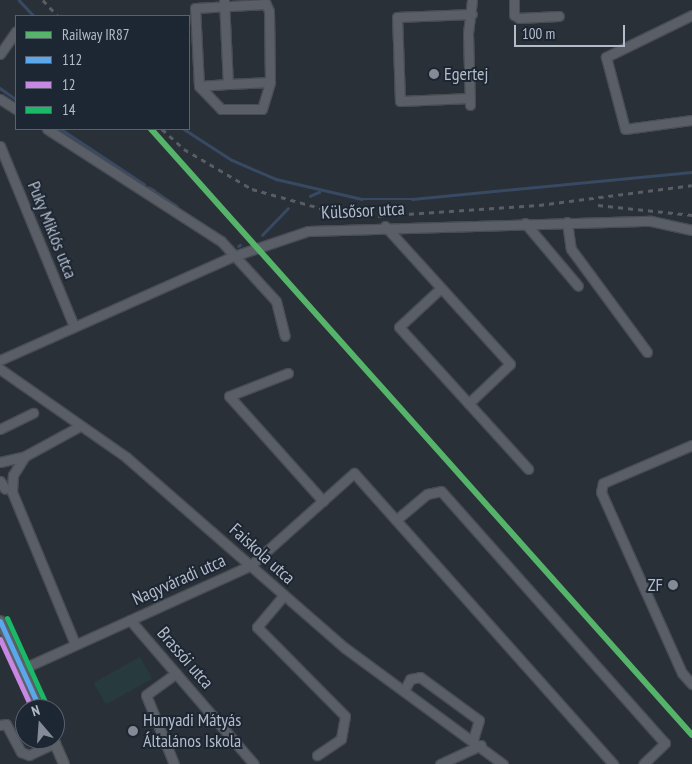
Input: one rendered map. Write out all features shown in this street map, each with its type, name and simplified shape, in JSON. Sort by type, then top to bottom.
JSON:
[{"type":"main road","points":[[0,621],[36,699]]},
{"type":"main road","points":[[57,749],[64,764]]},
{"type":"street","points":[[472,0],[472,14],[468,33],[470,102],[400,101],[397,17],[472,14]]},
{"type":"street","points":[[514,0],[514,15],[519,18],[559,16]]},
{"type":"street","points":[[265,2],[270,82],[262,108],[221,109],[199,86],[195,8],[225,3],[265,2]]},
{"type":"street","points":[[225,3],[228,84]]},
{"type":"street","points":[[692,15],[606,57],[625,129],[692,120]]},
{"type":"street","points":[[0,54],[15,32]]},
{"type":"street","points":[[199,86],[270,82]]},
{"type":"street","points":[[0,99],[15,108]]},
{"type":"street","points":[[49,130],[220,241],[276,301],[285,336]]},
{"type":"street","name":"Puky Miklós utca","points":[[0,146],[74,326]]},
{"type":"street","name":"Külsősor utca","points":[[0,360],[234,256],[308,231],[385,226],[650,220],[692,230]]},
{"type":"street","points":[[568,222],[570,249],[647,352]]},
{"type":"street","points":[[525,223],[578,286]]},
{"type":"street","points":[[385,226],[510,364],[469,403]]},
{"type":"street","points":[[441,288],[399,327],[528,470]]},
{"type":"street","name":"Faiskola utca","points":[[0,369],[126,456],[284,595],[405,690],[477,742],[502,764]]},
{"type":"street","points":[[288,373],[228,396],[323,501]]},
{"type":"street","points":[[0,429],[33,413]]},
{"type":"street","points":[[0,462],[25,456],[80,426]]},
{"type":"street","points":[[692,445],[603,483],[601,492],[682,673],[692,684]]},
{"type":"street","points":[[25,456],[13,475],[12,492],[74,644]]},
{"type":"street","name":"Nagyváradi utca","points":[[22,669],[251,565],[354,473],[396,520]]},
{"type":"street","points":[[612,764],[396,520],[427,494],[441,491],[665,743],[643,764]]},
{"type":"street","points":[[284,595],[257,627],[346,716],[341,739],[317,755]]},
{"type":"street","name":"Brassói utca","points":[[130,620],[254,764]]},
{"type":"street","points":[[174,764],[146,695],[176,673]]},
{"type":"street","points":[[405,690],[410,679],[420,677],[479,720],[477,742],[440,764]]},
{"type":"street","points":[[0,725],[6,724],[15,741]]},
{"type":"street","points":[[19,749],[21,752],[28,755],[39,749]]},
{"type":"green space","points":[[140,657],[152,679],[106,705],[94,683]]},
{"type":"waterway","points":[[19,0],[33,15]]},
{"type":"waterway","points":[[0,88],[15,98]]},
{"type":"waterway","points":[[63,130],[144,184]]},
{"type":"waterway","points":[[186,130],[232,160],[276,179],[362,199],[412,199],[692,172]]},
{"type":"waterway","points":[[148,187],[154,190]]},
{"type":"waterway","points":[[156,192],[177,206]]},
{"type":"waterway","points":[[310,196],[319,192]]},
{"type":"waterway","points":[[262,235],[288,208]]},
{"type":"railway","points":[[43,0],[57,15]]},
{"type":"railway","points":[[163,130],[184,149],[252,189],[338,213],[379,216],[539,205],[692,185]]},
{"type":"railway","points":[[598,205],[692,215]]},
{"type":"rail line","name":"IR87","points":[[152,130],[692,735]]},
{"type":"transit line","name":"14","points":[[7,618],[44,699]]},
{"type":"transit line","name":"112","points":[[0,621],[35,699]]},
{"type":"transit line","name":"12","points":[[0,639],[27,699]]},
{"type":"place","name":"Egertej","points":[[434,74]]},
{"type":"place","name":"ZF","points":[[673,585]]},
{"type":"place","name":"Hunyadi Mátyás Általános Iskola","points":[[133,731]]}]
